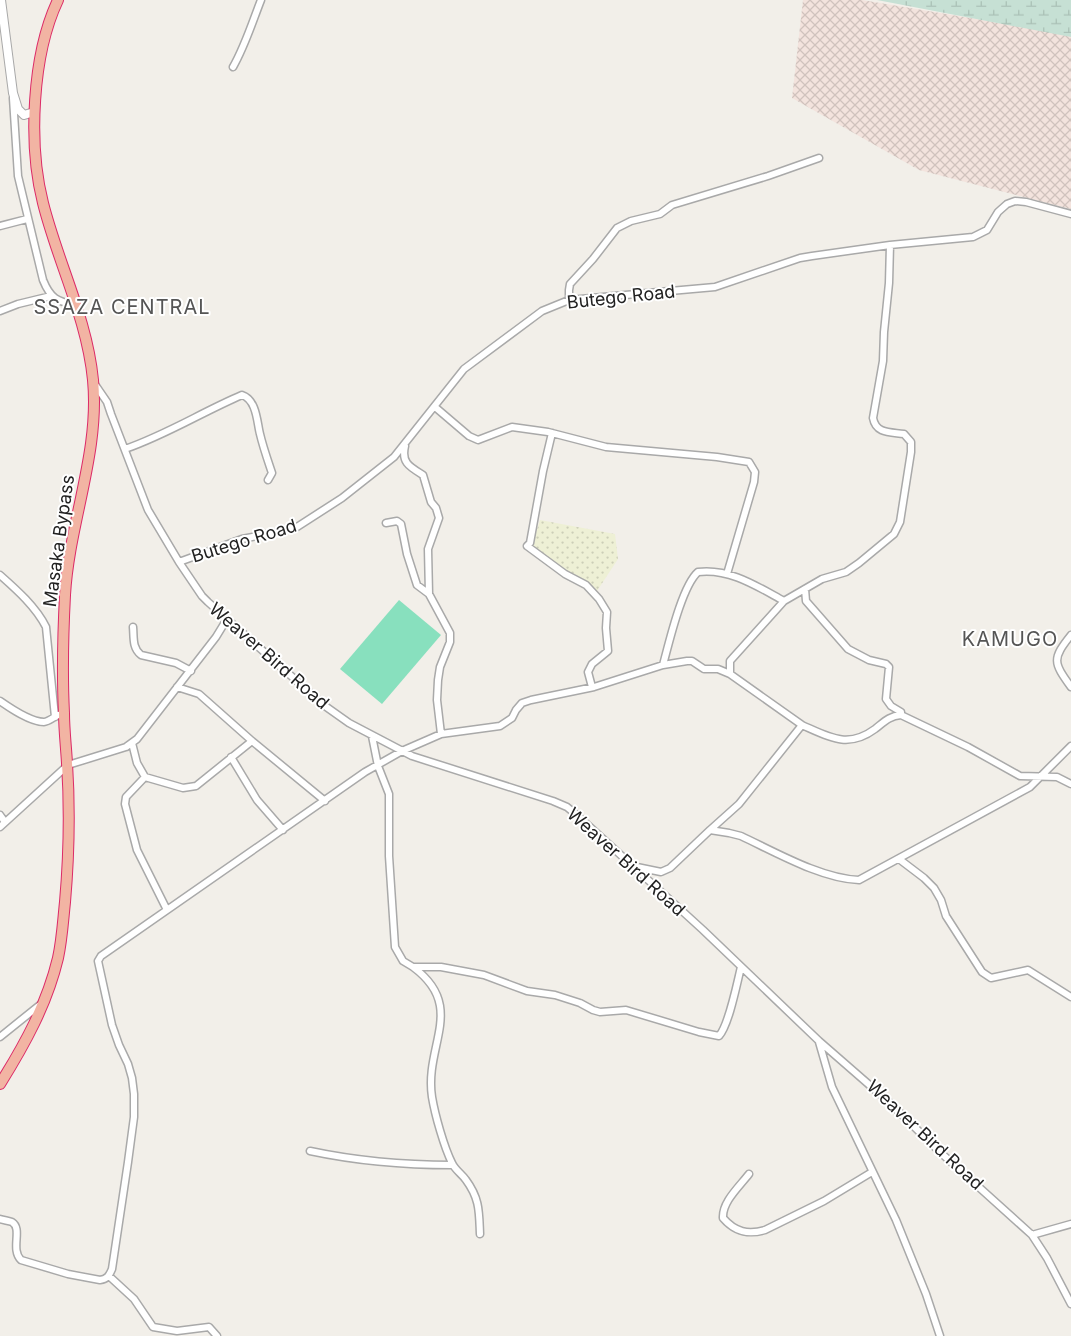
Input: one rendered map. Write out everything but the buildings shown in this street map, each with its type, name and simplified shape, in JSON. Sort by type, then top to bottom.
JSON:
[{"type":"highway","name":"Masaka Bypass","points":[[0,1084],[20,1053],[44,1001],[58,956],[63,928],[68,845],[68,765],[59,714],[65,592],[71,550],[92,443],[94,419],[93,382],[87,338],[42,202],[34,141],[34,112],[40,67],[46,37],[58,0]]},
{"type":"street","points":[[1,0],[13,93],[16,168],[27,219],[43,280],[51,296],[59,301],[77,306]]},
{"type":"street","points":[[233,67],[246,43],[261,0]]},
{"type":"street","points":[[13,93],[18,110],[24,115],[34,112]]},
{"type":"street","points":[[569,300],[569,287],[574,279],[594,259],[623,224],[660,214],[672,205],[768,176],[819,158]]},
{"type":"street","name":"Butego Road","points":[[179,562],[242,539],[297,527],[342,498],[394,457],[464,370],[542,311],[555,304],[569,300],[636,293],[705,289],[726,284],[800,258],[890,245],[973,237],[987,230],[998,212],[1007,204],[1015,201],[1026,202],[1071,214]]},
{"type":"street","points":[[0,226],[27,219]]},
{"type":"street","points":[[0,1219],[12,1222],[15,1226],[17,1231],[15,1252],[21,1260],[68,1274],[100,1280],[109,1276],[112,1269],[128,1162],[134,1117],[134,1094],[128,1064],[112,1025],[98,961],[101,956],[365,772],[402,751],[441,734],[500,726],[512,718],[522,703],[531,700],[592,687],[663,665],[692,661],[704,669],[718,668],[730,661],[784,601],[822,579],[846,572],[894,534],[900,522],[911,442],[904,434],[879,430],[874,425],[873,418],[884,361],[890,245]]},
{"type":"street","points":[[0,311],[18,304],[51,296]]},
{"type":"street","name":"Weaver Bird Road","points":[[93,382],[106,402],[148,510],[179,562],[208,602],[226,619],[325,706],[349,724],[412,756],[540,796],[567,807],[819,1040],[889,1102],[940,1152],[1032,1236],[1047,1258],[1071,1304]]},
{"type":"street","points":[[125,449],[157,438],[203,413],[242,396],[246,397],[250,402],[258,418],[259,433],[272,474],[268,480]]},
{"type":"street","points":[[435,407],[470,436],[478,440],[512,427],[552,433],[606,446],[749,462],[755,472],[754,482],[727,574]]},
{"type":"street","points":[[552,433],[530,543],[527,546],[565,574],[586,585],[608,612],[606,628],[608,651],[592,664],[588,672],[592,687]]},
{"type":"street","points":[[405,445],[403,454],[408,466],[423,475],[439,518],[428,549],[429,594]]},
{"type":"street","points":[[386,523],[397,521],[401,524],[417,585],[429,594],[451,637],[440,667],[438,680],[437,700],[441,734]]},
{"type":"street","points":[[663,665],[674,624],[688,587],[698,572],[735,576],[784,601]]},
{"type":"street","points":[[0,575],[14,587],[42,618],[46,627],[59,714],[45,722],[38,721],[16,712],[0,701]]},
{"type":"street","points":[[805,588],[806,601]]},
{"type":"street","points":[[793,596],[806,601],[852,652],[890,667],[886,699],[892,706],[902,712],[902,715],[968,747],[1020,776],[1057,777],[1071,784]]},
{"type":"street","points":[[0,816],[2,825],[68,765],[126,747],[132,743],[191,671],[216,637],[226,619]]},
{"type":"street","points":[[133,627],[137,652],[176,663],[191,671]]},
{"type":"street","points":[[1071,635],[1058,652],[1057,659],[1062,675],[1071,687]]},
{"type":"street","points":[[730,661],[730,674]]},
{"type":"street","points":[[718,668],[730,674],[802,725],[839,740],[852,740],[863,736],[891,717],[902,715]]},
{"type":"street","points":[[177,687],[199,694],[252,741],[325,801]]},
{"type":"street","points":[[631,866],[661,872],[670,868],[739,804],[802,725]]},
{"type":"street","points":[[372,736],[378,766],[389,794],[389,856],[395,948],[402,961],[426,977],[441,1006],[441,1020],[432,1066],[431,1082],[435,1109],[452,1165],[476,1194],[479,1206],[480,1234]]},
{"type":"street","points":[[132,743],[137,763],[145,777],[183,788],[190,788],[196,786],[252,741]]},
{"type":"street","points":[[710,830],[741,836],[820,872],[846,880],[859,880],[1030,787],[1071,746]]},
{"type":"street","points":[[231,757],[257,800],[283,830]]},
{"type":"street","points":[[145,777],[126,797],[125,804],[137,850],[167,910]]},
{"type":"street","points":[[899,859],[934,888],[941,900],[946,916],[986,977],[991,978],[1028,970],[1071,997]]},
{"type":"street","points":[[413,967],[441,967],[484,975],[510,986],[555,995],[600,1012],[626,1010],[699,1032],[719,1036],[729,1012],[741,967]]},
{"type":"street","points":[[0,1037],[44,1001]]},
{"type":"street","points":[[819,1040],[832,1087],[900,1229],[926,1294],[940,1336]]},
{"type":"street","points":[[310,1151],[407,1165],[452,1165]]},
{"type":"street","points":[[749,1174],[726,1204],[723,1211],[723,1218],[736,1230],[744,1233],[755,1233],[765,1230],[824,1201],[872,1172]]},
{"type":"street","points":[[1032,1236],[1071,1224]]},
{"type":"street","points":[[109,1276],[134,1299],[153,1327],[177,1331],[209,1327],[217,1336]]},
{"type":"shaded area","points":[[803,0],[862,0],[1071,35],[1071,209],[919,170],[792,98]]},
{"type":"green space","points":[[877,0],[1071,0],[1071,37]]},
{"type":"green space","points":[[540,520],[615,534],[618,559],[597,591],[532,546]]},
{"type":"green space","points":[[399,600],[441,635],[382,704],[340,669]]},
{"type":"district","name":"SSAZA CENTRAL","points":[[122,307]]},
{"type":"district","name":"KAMUGO","points":[[1010,639]]}]
